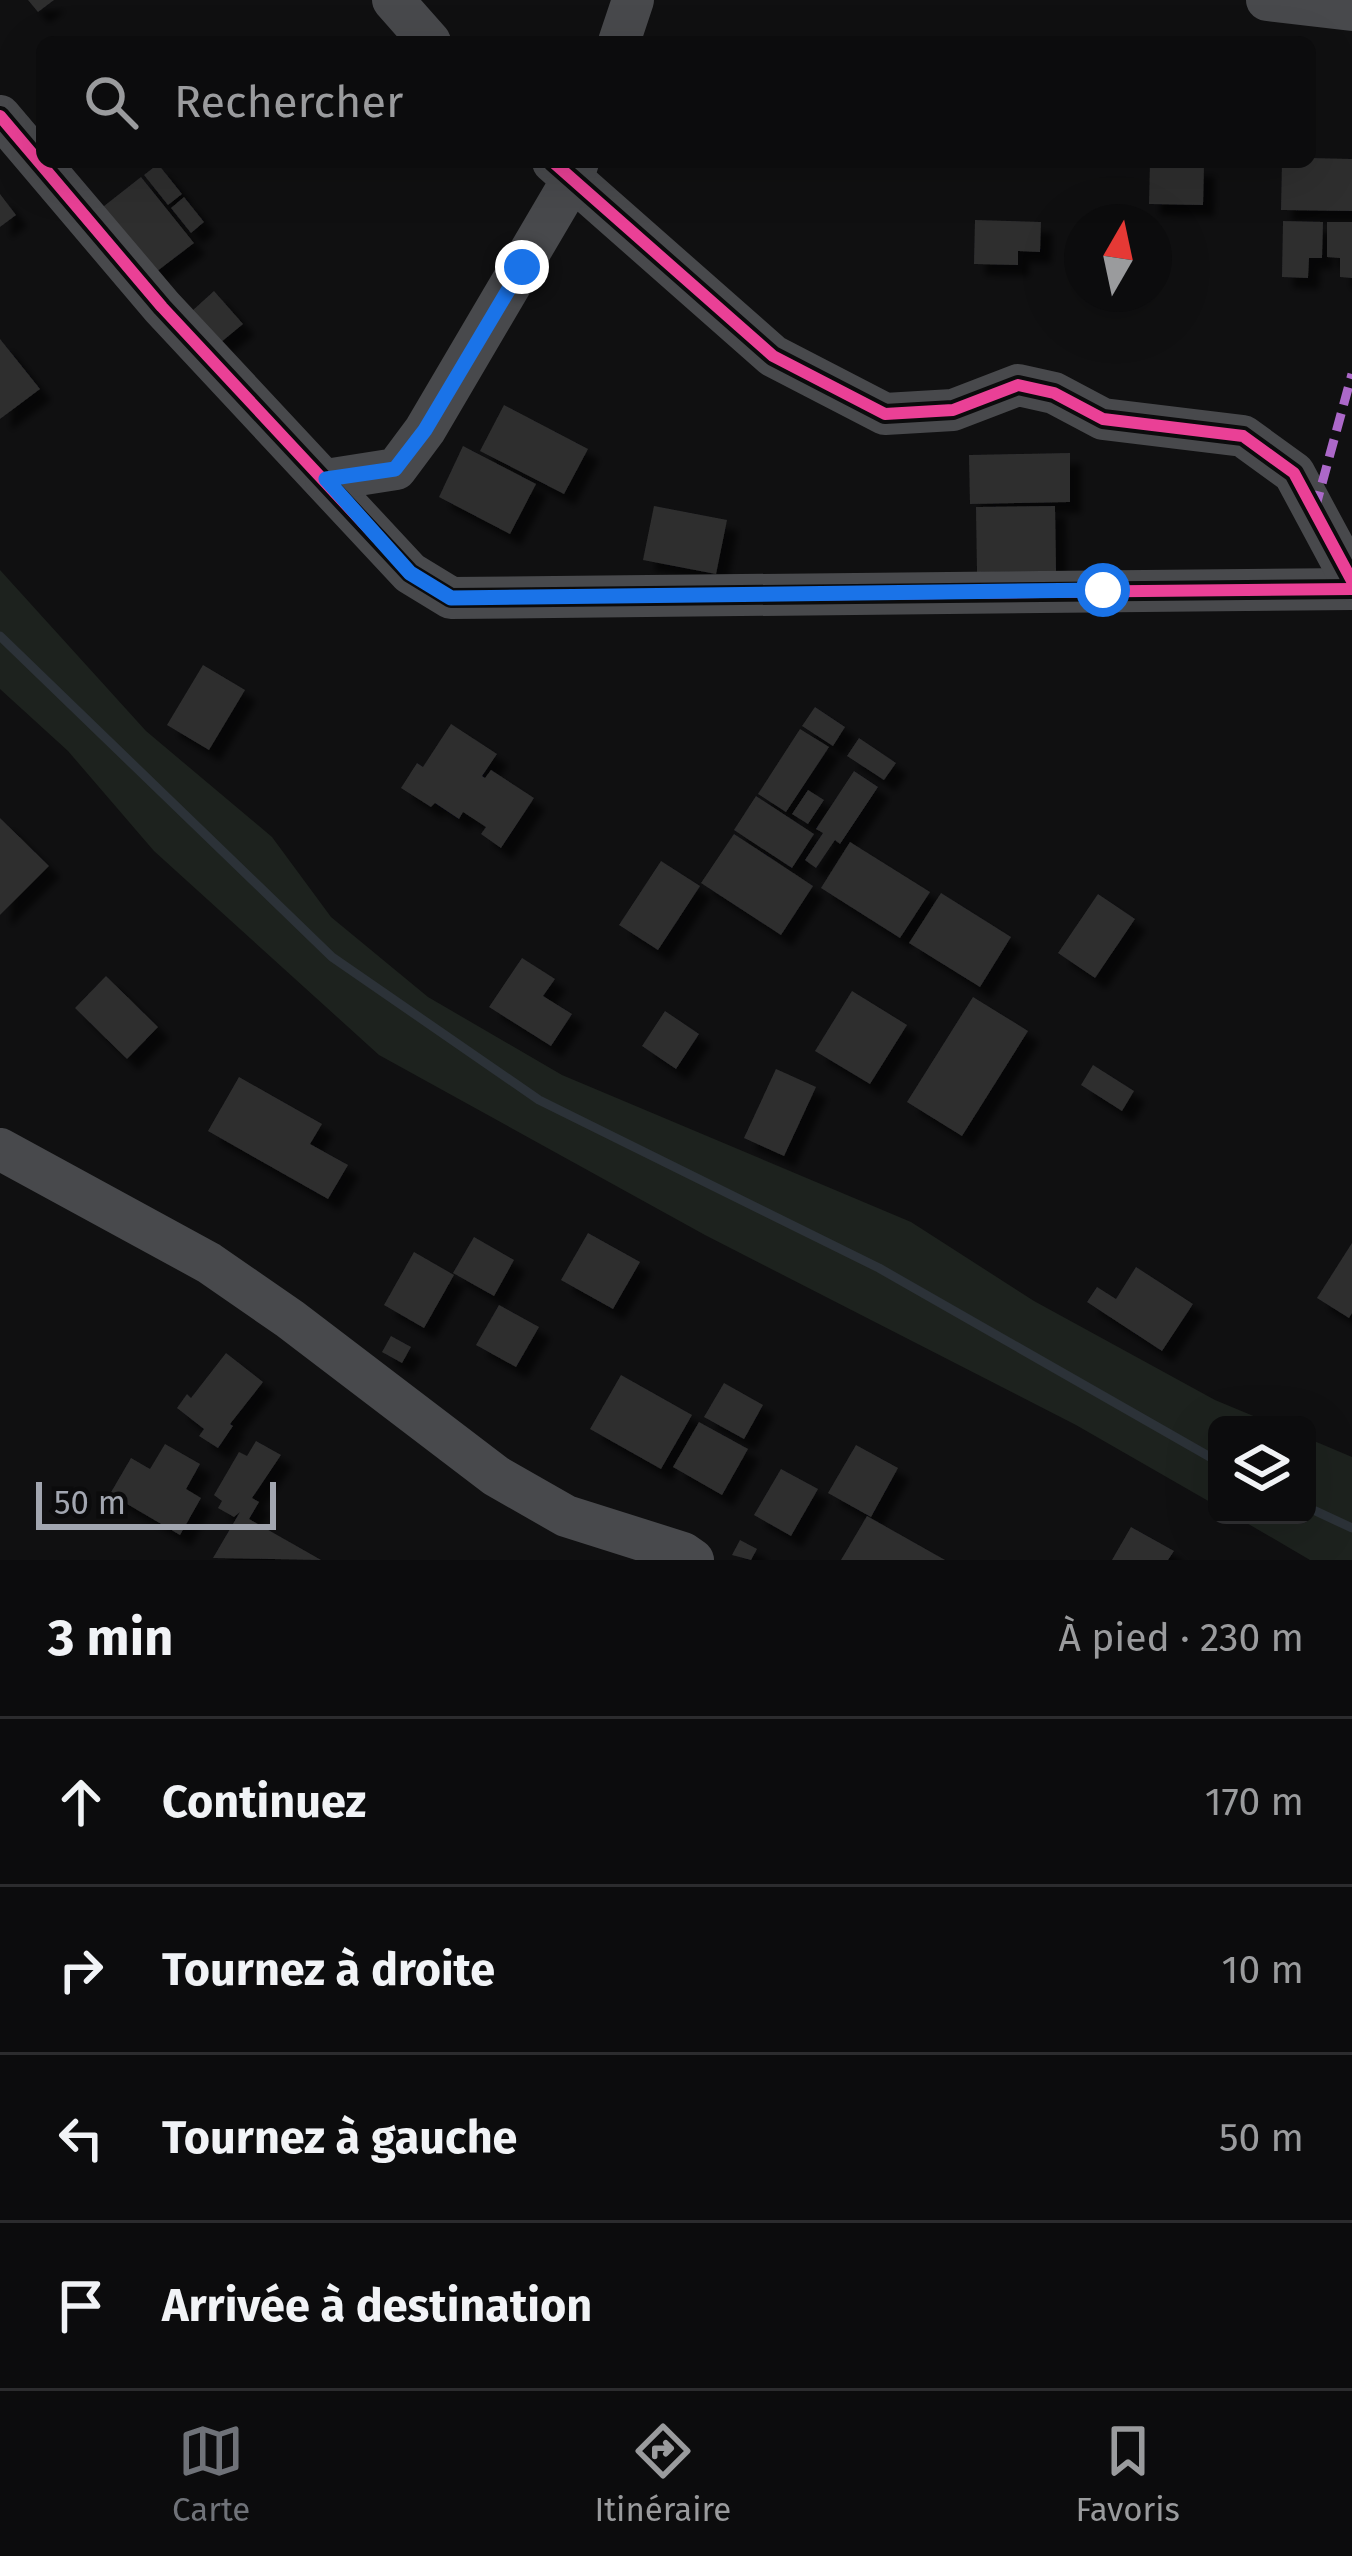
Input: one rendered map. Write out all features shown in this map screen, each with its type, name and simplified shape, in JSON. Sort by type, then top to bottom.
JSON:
[{"type":"street","points":[[393,0],[425,36]]},
{"type":"street","points":[[621,36],[633,0]]},
{"type":"street","points":[[1267,0],[1352,10]]},
{"type":"street","points":[[0,116],[36,158]]},
{"type":"street","points":[[44,168],[163,307],[410,573],[451,598],[1352,585],[1294,473],[1243,436],[1103,419],[1054,394],[1018,385],[953,410],[885,414],[773,356],[567,168],[425,430],[395,469],[326,479]]},
{"type":"street","points":[[0,1149],[209,1263],[496,1477],[566,1516],[693,1560]]},
{"type":"shaded area","points":[[0,570],[146,731],[272,837],[331,917],[428,997],[562,1075],[911,1222],[1034,1301],[1215,1400],[1253,1416],[1208,1416],[1208,1501],[1076,1425],[705,1235],[379,1055],[154,851],[68,751],[0,689]]},
{"type":"shaded area","points":[[1316,1442],[1352,1457],[1352,1560],[1310,1560],[1248,1524],[1316,1524]]},
{"type":"building","points":[[28,0],[54,0],[38,12]]},
{"type":"building","points":[[1316,158],[1352,159],[1352,211],[1281,210],[1282,168],[1316,168]]},
{"type":"building","points":[[161,168],[182,194],[168,205],[144,175]]},
{"type":"building","points":[[1150,168],[1204,168],[1203,205],[1149,204]]},
{"type":"building","points":[[141,177],[194,243],[152,275],[99,210]]},
{"type":"building","points":[[0,194],[16,215],[0,227]]},
{"type":"building","points":[[184,197],[204,222],[191,233],[171,208]]},
{"type":"building","points":[[975,220],[1041,222],[1040,252],[1018,251],[1018,265],[974,264]]},
{"type":"building","points":[[1283,221],[1323,222],[1322,258],[1309,258],[1308,278],[1282,277]]},
{"type":"building","points":[[1327,222],[1352,222],[1352,278],[1340,277],[1340,258],[1327,257]]},
{"type":"building","points":[[214,291],[243,324],[220,343],[192,311]]},
{"type":"building","points":[[0,339],[40,389],[0,419]]},
{"type":"building","points":[[504,405],[588,449],[564,494],[480,451]]},
{"type":"building","points":[[463,446],[536,484],[510,534],[439,497]]},
{"type":"building","points":[[1070,453],[1070,502],[970,504],[969,455]]},
{"type":"building","points":[[654,506],[727,520],[716,574],[643,560]]},
{"type":"building","points":[[1055,506],[1056,571],[977,572],[976,507]]},
{"type":"building","points":[[203,665],[245,690],[209,750],[167,725]]},
{"type":"building","points":[[815,707],[845,727],[833,746],[802,726]]},
{"type":"building","points":[[451,724],[497,754],[482,776],[491,770],[534,798],[501,848],[481,834],[486,827],[463,812],[459,819],[401,788],[417,763],[423,767]]},
{"type":"building","points":[[800,729],[829,747],[786,812],[758,794]]},
{"type":"building","points":[[859,738],[896,763],[884,780],[847,756]]},
{"type":"building","points":[[854,771],[878,787],[840,844],[835,840],[816,868],[805,860],[823,833],[816,829]]},
{"type":"building","points":[[808,790],[824,800],[808,824],[792,814]]},
{"type":"building","points":[[756,796],[814,834],[792,868],[734,830]]},
{"type":"building","points":[[0,818],[49,866],[0,915]]},
{"type":"building","points":[[734,834],[813,886],[781,935],[701,883]]},
{"type":"building","points":[[850,842],[930,892],[900,938],[821,888]]},
{"type":"building","points":[[661,861],[700,886],[658,950],[619,925]]},
{"type":"building","points":[[941,893],[1011,937],[980,987],[909,943]]},
{"type":"building","points":[[1098,894],[1135,919],[1095,978],[1058,953]]},
{"type":"building","points":[[522,958],[555,979],[543,996],[572,1014],[551,1046],[489,1007]]},
{"type":"building","points":[[106,976],[158,1027],[127,1059],[75,1008]]},
{"type":"building","points":[[852,991],[907,1025],[870,1084],[815,1051]]},
{"type":"building","points":[[973,997],[1028,1031],[962,1136],[907,1102]]},
{"type":"building","points":[[665,1011],[699,1034],[676,1069],[642,1046]]},
{"type":"building","points":[[1093,1065],[1134,1091],[1122,1111],[1081,1085]]},
{"type":"building","points":[[776,1069],[816,1087],[784,1156],[744,1138]]},
{"type":"building","points":[[239,1077],[322,1124],[310,1144],[348,1165],[328,1199],[208,1131]]},
{"type":"building","points":[[588,1233],[640,1262],[613,1309],[561,1280]]},
{"type":"building","points":[[474,1237],[514,1260],[494,1296],[453,1273]]},
{"type":"building","points":[[1352,1243],[1352,1313],[1349,1318],[1317,1298]]},
{"type":"building","points":[[414,1252],[454,1275],[424,1328],[384,1305]]},
{"type":"building","points":[[1136,1267],[1193,1304],[1162,1351],[1087,1302],[1097,1287],[1116,1299]]},
{"type":"building","points":[[499,1305],[539,1327],[516,1367],[476,1345]]},
{"type":"building","points":[[391,1336],[411,1347],[402,1363],[382,1352]]},
{"type":"building","points":[[226,1353],[263,1382],[230,1424],[218,1448],[199,1436],[204,1429],[177,1408],[187,1394],[191,1398]]},
{"type":"building","points":[[621,1375],[692,1415],[661,1469],[590,1429]]},
{"type":"building","points":[[724,1383],[763,1405],[744,1439],[704,1417]]},
{"type":"building","points":[[699,1422],[748,1449],[722,1495],[673,1467]]},
{"type":"building","points":[[256,1441],[281,1455],[252,1498],[259,1502],[249,1519],[321,1560],[213,1558],[240,1512],[234,1517],[218,1508],[222,1501],[214,1495],[239,1452],[247,1456]]},
{"type":"building","points":[[165,1444],[200,1464],[186,1489],[201,1498],[180,1535],[110,1494],[131,1458],[150,1469]]},
{"type":"building","points":[[856,1445],[898,1468],[871,1517],[828,1493]]},
{"type":"building","points":[[781,1469],[818,1489],[791,1536],[754,1515]]},
{"type":"building","points":[[867,1516],[945,1560],[841,1560]]},
{"type":"building","points":[[1131,1527],[1174,1551],[1168,1560],[1112,1560]]},
{"type":"building","points":[[740,1540],[757,1549],[751,1560],[732,1555]]},
{"type":"waterway","points":[[0,636],[332,957],[539,1100],[879,1268],[1208,1456]]},
{"type":"waterway","points":[[1316,1511],[1352,1528]]},
{"type":"marked path","points":[[1315,509],[1352,374]]},
{"type":"cycle path","points":[[0,116],[36,158]]},
{"type":"cycle path","points":[[44,168],[162,307],[410,573],[451,598],[1352,589]]},
{"type":"cycle path","points":[[560,168],[773,356],[885,414],[953,410],[1018,385],[1054,393],[1103,419],[1243,436],[1294,473],[1352,581]]},
{"type":"route","points":[[522,267],[425,430],[395,469],[326,479],[410,573],[451,598],[1103,590]]}]
